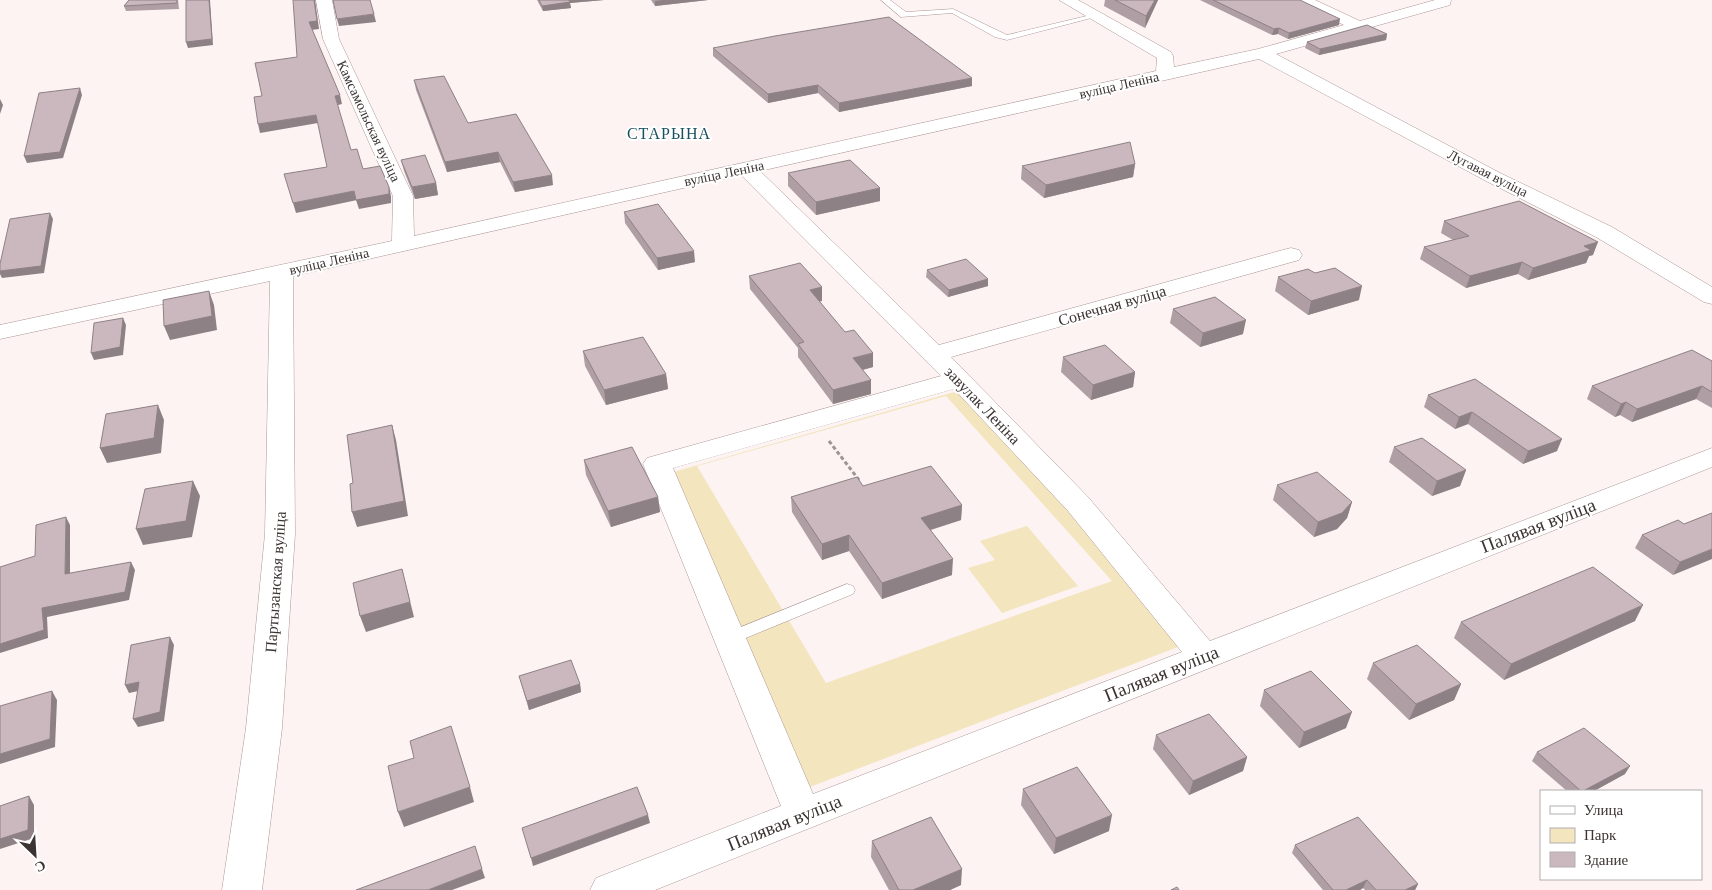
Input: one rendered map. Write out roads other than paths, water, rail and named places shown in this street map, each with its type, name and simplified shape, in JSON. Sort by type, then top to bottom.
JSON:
[{"type":"street","name":"Камсамольская вуліца","points":[[324,0],[331,39],[403,196],[403,243]]},
{"type":"street","points":[[1067,0],[1095,16],[1165,65]]},
{"type":"street","points":[[1303,0],[1362,27]]},
{"type":"street","name":"вуліца Леніна","points":[[0,332],[282,272],[403,243],[746,169],[1165,65],[1208,65],[1261,53],[1362,27],[1448,1]]},
{"type":"street","name":"Лугавая вуліца","points":[[1261,53],[1493,177],[1604,232],[1712,297]]},
{"type":"street","name":"завулак Леніна","points":[[746,169],[959,379],[1078,504],[1204,656]]},
{"type":"street","name":"Сонечная вуліца","points":[[934,354],[1291,255]]},
{"type":"street","name":"Партызанская вуліца","points":[[242,890],[264,728],[280,534],[282,272]]},
{"type":"street","points":[[803,814],[657,464],[959,379]]},
{"type":"street","name":"Палявая вуліца","points":[[610,890],[1712,457]]},
{"type":"lane","points":[[885,0],[904,15],[953,11],[1007,38],[1095,16]]},
{"type":"lane","points":[[730,638],[847,590]]},
{"type":"district","name":"СТАРЫНА","points":[[669,133]]}]
